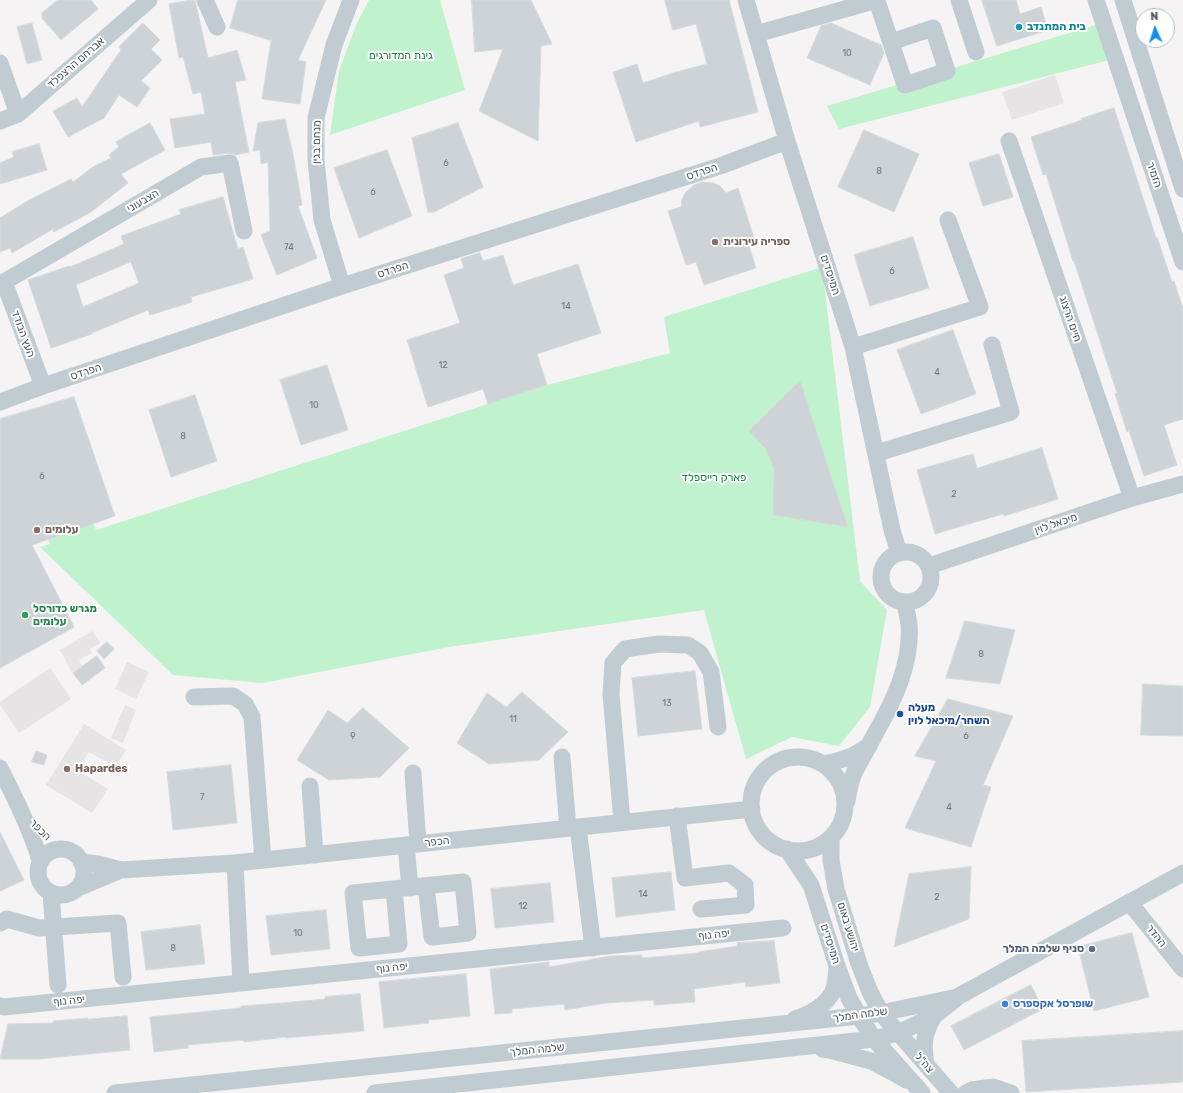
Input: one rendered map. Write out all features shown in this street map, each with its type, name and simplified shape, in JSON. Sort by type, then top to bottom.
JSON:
[{"type":"street","name":"אברהם הרצפלד","points":[[0,121],[18,114],[149,0]]},
{"type":"street","points":[[205,0],[217,27]]},
{"type":"street","name":"מנחם בגין","points":[[342,286],[322,220],[316,160],[316,118],[334,45],[351,0]]},
{"type":"street","name":"המייסדים","points":[[746,0],[787,141],[853,347],[892,530],[899,553]]},
{"type":"street","points":[[756,34],[877,0],[891,42]]},
{"type":"street","points":[[959,0],[976,52]]},
{"type":"street","name":"הזמיר","points":[[1096,0],[1183,262]]},
{"type":"street","name":"הזמיר","points":[[1123,0],[1183,189]]},
{"type":"street","points":[[1114,57],[1120,63],[1129,63],[1136,58],[1138,50]]},
{"type":"street","points":[[0,63],[18,114]]},
{"type":"street","points":[[1125,89],[1126,80],[1132,74],[1142,73],[1148,80]]},
{"type":"street","name":"הפרדס","points":[[0,402],[43,386],[342,286],[720,166],[787,141]]},
{"type":"street","name":"חיים הרצוג","points":[[1009,141],[1132,498]]},
{"type":"street","name":"הצבעוני","points":[[2,283],[201,167],[230,163],[244,231]]},
{"type":"street","points":[[853,347],[980,308],[948,220]]},
{"type":"street","name":"העץ הבודד","points":[[2,283],[43,386]]},
{"type":"street","points":[[876,453],[1011,412],[992,345]]},
{"type":"street","name":"מיכאל לוין","points":[[929,566],[1132,498],[1183,484]]},
{"type":"street","points":[[911,552],[917,554],[926,561],[929,566],[931,584],[927,592],[914,602],[905,603],[897,601],[890,597],[885,591],[882,584],[882,568],[892,556],[899,553],[911,552]]},
{"type":"street","points":[[844,814],[844,791],[839,780],[832,771],[823,764],[809,758],[794,757],[784,759],[774,764],[759,778],[754,788],[752,798],[753,818],[763,835],[778,846],[796,851],[806,850],[824,844],[837,831],[842,823],[854,772],[884,718],[900,684],[906,664],[909,641],[909,624],[905,603]]},
{"type":"street","points":[[622,822],[612,694],[613,663],[625,649],[659,644],[688,645],[700,653],[711,672],[718,726]]},
{"type":"street","points":[[194,697],[233,696],[245,704],[252,717],[263,860]]},
{"type":"street","points":[[823,764],[852,756],[869,746]]},
{"type":"street","points":[[562,757],[593,948]]},
{"type":"street","name":"הכפר","points":[[0,768],[22,811],[40,860]]},
{"type":"street","points":[[410,888],[413,773]]},
{"type":"street","points":[[310,786],[315,854]]},
{"type":"street","name":"הכפר","points":[[82,862],[98,864],[121,870],[235,863],[752,809]]},
{"type":"street","name":"הכפר","points":[[22,811],[58,849]]},
{"type":"street","points":[[678,816],[685,878],[730,873],[745,885],[746,905],[701,909]]},
{"type":"street","name":"יהושע באום","points":[[831,838],[831,860],[836,889],[859,964],[870,992],[881,1013]]},
{"type":"street","points":[[58,849],[73,852],[82,862],[84,872],[84,878],[78,888],[68,895],[62,896],[51,894],[44,890],[39,883],[37,876],[37,868],[40,860],[46,854],[58,849]]},
{"type":"street","name":"המייסדים","points":[[787,849],[811,885],[849,998],[874,1039]]},
{"type":"street","points":[[235,863],[241,983]]},
{"type":"street","name":"הכפר","points":[[78,888],[121,870]]},
{"type":"street","name":"שלמה המלך","points":[[375,1093],[423,1090],[491,1080],[874,1039],[898,1033],[934,1016],[959,996],[1183,873]]},
{"type":"street","points":[[51,894],[58,985]]},
{"type":"street","name":"ההדר","points":[[1130,902],[1183,969]]},
{"type":"street","points":[[0,923],[7,919],[39,928],[118,923],[123,977]]},
{"type":"street","name":"יפה נוף","points":[[0,1006],[4,1007],[783,928]]},
{"type":"street","points":[[777,1026],[814,1011],[826,1001],[834,990],[837,966]]},
{"type":"street","name":"שלמה המלך","points":[[115,1093],[777,1026],[881,1013],[959,996]]},
{"type":"street","points":[[881,1013],[898,1033]]},
{"type":"street","points":[[926,1065],[924,1043],[925,1033],[934,1016]]},
{"type":"street","name":"צה\"ל","points":[[898,1033],[951,1093]]},
{"type":"street","name":"צה\"ל","points":[[874,1039],[920,1090]]},
{"type":"street","points":[[800,1047],[829,1050],[870,1061],[894,1073],[920,1090]]},
{"type":"street","points":[[413,1063],[423,1090]]},
{"type":"street","points":[[404,1091],[413,1063]]},
{"type":"street","points":[[462,1093],[474,1086],[491,1080]]},
{"type":"street","points":[[966,1093],[972,1090],[993,1087],[1011,1093]]},
{"type":"shaded area","points":[[1055,75],[1064,103],[1012,120],[1002,92]]},
{"type":"shaded area","points":[[93,631],[100,643],[90,649],[92,653],[79,660],[82,666],[72,672],[60,650]]},
{"type":"shaded area","points":[[127,662],[149,672],[136,699],[115,689]]},
{"type":"shaded area","points":[[50,668],[71,699],[19,733],[0,705],[0,702]]},
{"type":"shaded area","points":[[125,705],[136,710],[123,743],[111,738]]},
{"type":"shaded area","name":"Hapardes","points":[[84,724],[126,750],[115,767],[89,752],[77,770],[108,789],[92,813],[46,785]]},
{"type":"green space","name":"גינת המדורגים","points":[[369,0],[440,0],[465,90],[330,135],[339,71],[357,23]]},
{"type":"green space","points":[[1099,24],[1110,60],[839,129],[827,106]]},
{"type":"green space","name":"פארק רייספלד","points":[[822,267],[860,581],[887,610],[870,707],[839,746],[792,737],[746,759],[704,610],[449,647],[262,683],[173,675],[40,547],[50,544],[31,501],[78,489],[96,530],[547,385],[670,353],[664,317]]},
{"type":"building","points":[[58,0],[91,0],[98,9],[61,40],[42,18],[42,13]]},
{"type":"building","points":[[195,0],[208,58],[237,50],[246,80],[235,82],[249,152],[235,155],[229,153],[213,155],[211,142],[175,148],[170,119],[205,114],[201,92],[193,94],[183,57],[179,58],[169,4]]},
{"type":"building","points":[[238,0],[326,0],[298,60],[306,62],[300,104],[262,99],[271,41],[273,41],[230,28]]},
{"type":"building","points":[[472,0],[531,0],[552,44],[541,46],[538,141],[479,111],[503,49],[475,52]]},
{"type":"building","points":[[665,0],[729,0],[758,112],[700,127],[699,121],[636,142],[613,72],[637,64],[643,83],[707,64],[696,24],[673,30]]},
{"type":"building","name":"בית המתנדב","points":[[982,0],[1016,0],[1020,14],[1041,7],[1048,30],[997,46]]},
{"type":"building","points":[[32,23],[42,60],[27,64],[17,27]]},
{"type":"building","points":[[143,23],[160,40],[151,49],[162,60],[141,81],[150,88],[137,107],[119,95],[104,118],[68,137],[53,111],[77,98],[82,107],[121,50],[119,47]]},
{"type":"building","points":[[831,23],[881,45],[884,53],[870,85],[807,58],[821,26]]},
{"type":"building","points":[[1114,108],[1156,238],[1157,237],[1172,282],[1174,281],[1183,309],[1183,419],[1164,425],[1177,465],[1144,476],[1129,431],[1127,432],[1115,394],[1117,393],[1046,174],[1043,175],[1031,137]]},
{"type":"building","points":[[285,119],[302,205],[298,206],[317,258],[277,275],[261,235],[270,231],[268,162],[261,164],[260,150],[253,151],[258,123]]},
{"type":"building","points":[[150,123],[165,150],[121,174],[128,183],[91,212],[54,232],[53,229],[12,253],[10,248],[0,252],[0,218],[29,200],[71,179],[73,182],[93,167],[111,158],[109,155],[119,147],[116,142]]},
{"type":"building","points":[[458,123],[483,187],[434,212],[428,212],[412,138]]},
{"type":"building","points":[[864,130],[919,154],[894,212],[838,187]]},
{"type":"building","points":[[39,144],[47,170],[0,184],[0,163],[14,157],[12,152]]},
{"type":"building","points":[[387,150],[412,216],[359,238],[334,168]]},
{"type":"building","points":[[999,154],[1013,197],[983,206],[969,163]]},
{"type":"building","points":[[703,182],[713,183],[720,186],[726,193],[738,188],[754,238],[747,240],[756,268],[704,285],[696,262],[686,265],[668,211],[681,207],[682,199],[686,192],[694,185]]},
{"type":"building","points":[[223,197],[238,249],[243,247],[253,279],[191,297],[192,302],[150,315],[148,310],[92,334],[51,348],[28,280],[69,266],[70,267],[124,244],[121,236],[181,214],[179,210]],"holes":[[[131,262],[139,283],[83,307],[76,285]]]},
{"type":"building","points":[[913,237],[929,288],[870,306],[854,255]]},
{"type":"building","points":[[480,253],[483,261],[503,255],[513,285],[578,264],[601,333],[537,354],[547,385],[488,404],[483,389],[428,407],[407,340],[460,323],[444,275],[464,268],[461,259]]},
{"type":"building","points":[[953,330],[976,394],[921,414],[897,350]]},
{"type":"building","points":[[327,365],[348,430],[301,445],[280,380]]},
{"type":"building","points":[[800,381],[848,527],[773,515],[774,468],[765,448],[749,431]]},
{"type":"building","points":[[195,395],[217,461],[171,477],[149,410]]},
{"type":"building","name":"עלומים","points":[[74,397],[115,516],[32,545],[74,627],[0,668],[0,419]]},
{"type":"building","points":[[1042,448],[1058,499],[1004,516],[1003,514],[935,534],[917,470],[973,454],[977,468]]},
{"type":"building","points":[[965,621],[1015,630],[1000,684],[946,678]]},
{"type":"building","points":[[107,642],[114,649],[104,659],[97,651]]},
{"type":"building","points":[[97,656],[105,668],[82,685],[73,673]]},
{"type":"building","points":[[695,671],[702,729],[638,736],[632,678]]},
{"type":"building","points":[[1143,684],[1183,686],[1183,736],[1141,735]]},
{"type":"building","points":[[522,692],[568,732],[539,760],[489,764],[457,743],[487,693],[506,707]]},
{"type":"building","points":[[948,699],[1013,716],[983,785],[991,787],[971,847],[905,828],[936,761],[915,756]]},
{"type":"building","points":[[363,708],[409,748],[380,777],[329,780],[297,760],[328,710],[347,723]]},
{"type":"building","points":[[36,751],[47,755],[44,765],[32,762]]},
{"type":"building","points":[[231,765],[237,823],[173,830],[167,772]]},
{"type":"building","points":[[0,832],[24,880],[0,891]]},
{"type":"building","points":[[971,867],[969,919],[894,947],[909,874]]},
{"type":"building","points":[[671,872],[675,910],[616,917],[612,878]]},
{"type":"building","points":[[550,883],[554,922],[495,928],[491,889]]},
{"type":"building","points":[[326,910],[330,949],[271,955],[266,916]]},
{"type":"building","points":[[200,925],[205,964],[146,970],[141,932]]},
{"type":"building","points":[[1132,933],[1149,997],[1094,1011],[1078,947]]},
{"type":"building","points":[[774,941],[780,983],[746,987],[745,982],[694,989],[695,1002],[654,1005],[654,1000],[606,1003],[565,1010],[564,1004],[512,1009],[512,1013],[495,1014],[490,969],[549,962],[549,967],[611,956],[642,955],[642,958],[699,953],[738,946],[737,943]]},
{"type":"building","points":[[466,974],[470,1016],[428,1020],[429,1023],[384,1028],[379,982]]},
{"type":"building","points":[[1031,985],[1043,1009],[964,1050],[951,1026]]},
{"type":"building","points":[[360,994],[364,1031],[244,1042],[244,1040],[188,1045],[188,1048],[154,1052],[150,1017]]},
{"type":"building","points":[[127,1016],[130,1050],[39,1059],[0,1059],[8,1024],[53,1023],[53,1021]]},
{"type":"building","points":[[1183,1031],[1183,1082],[1026,1092],[1022,1041]]},
{"type":"place","name":"בית המתנדב","points":[[1019,27]]},
{"type":"place","name":"ספריה עירונית","points":[[715,242]]},
{"type":"place","name":"עלומים","points":[[37,530]]},
{"type":"place","name":"מגרש כדורסל עלומים","points":[[25,615]]},
{"type":"place","name":"מעלה השחר/מיכאל לוין","points":[[900,714]]},
{"type":"place","name":"Hapardes","points":[[67,769]]},
{"type":"place","name":"סניף שלמה המלך","points":[[1092,949]]},
{"type":"place","name":"שופרסל אקספרס","points":[[1005,1004]]}]
